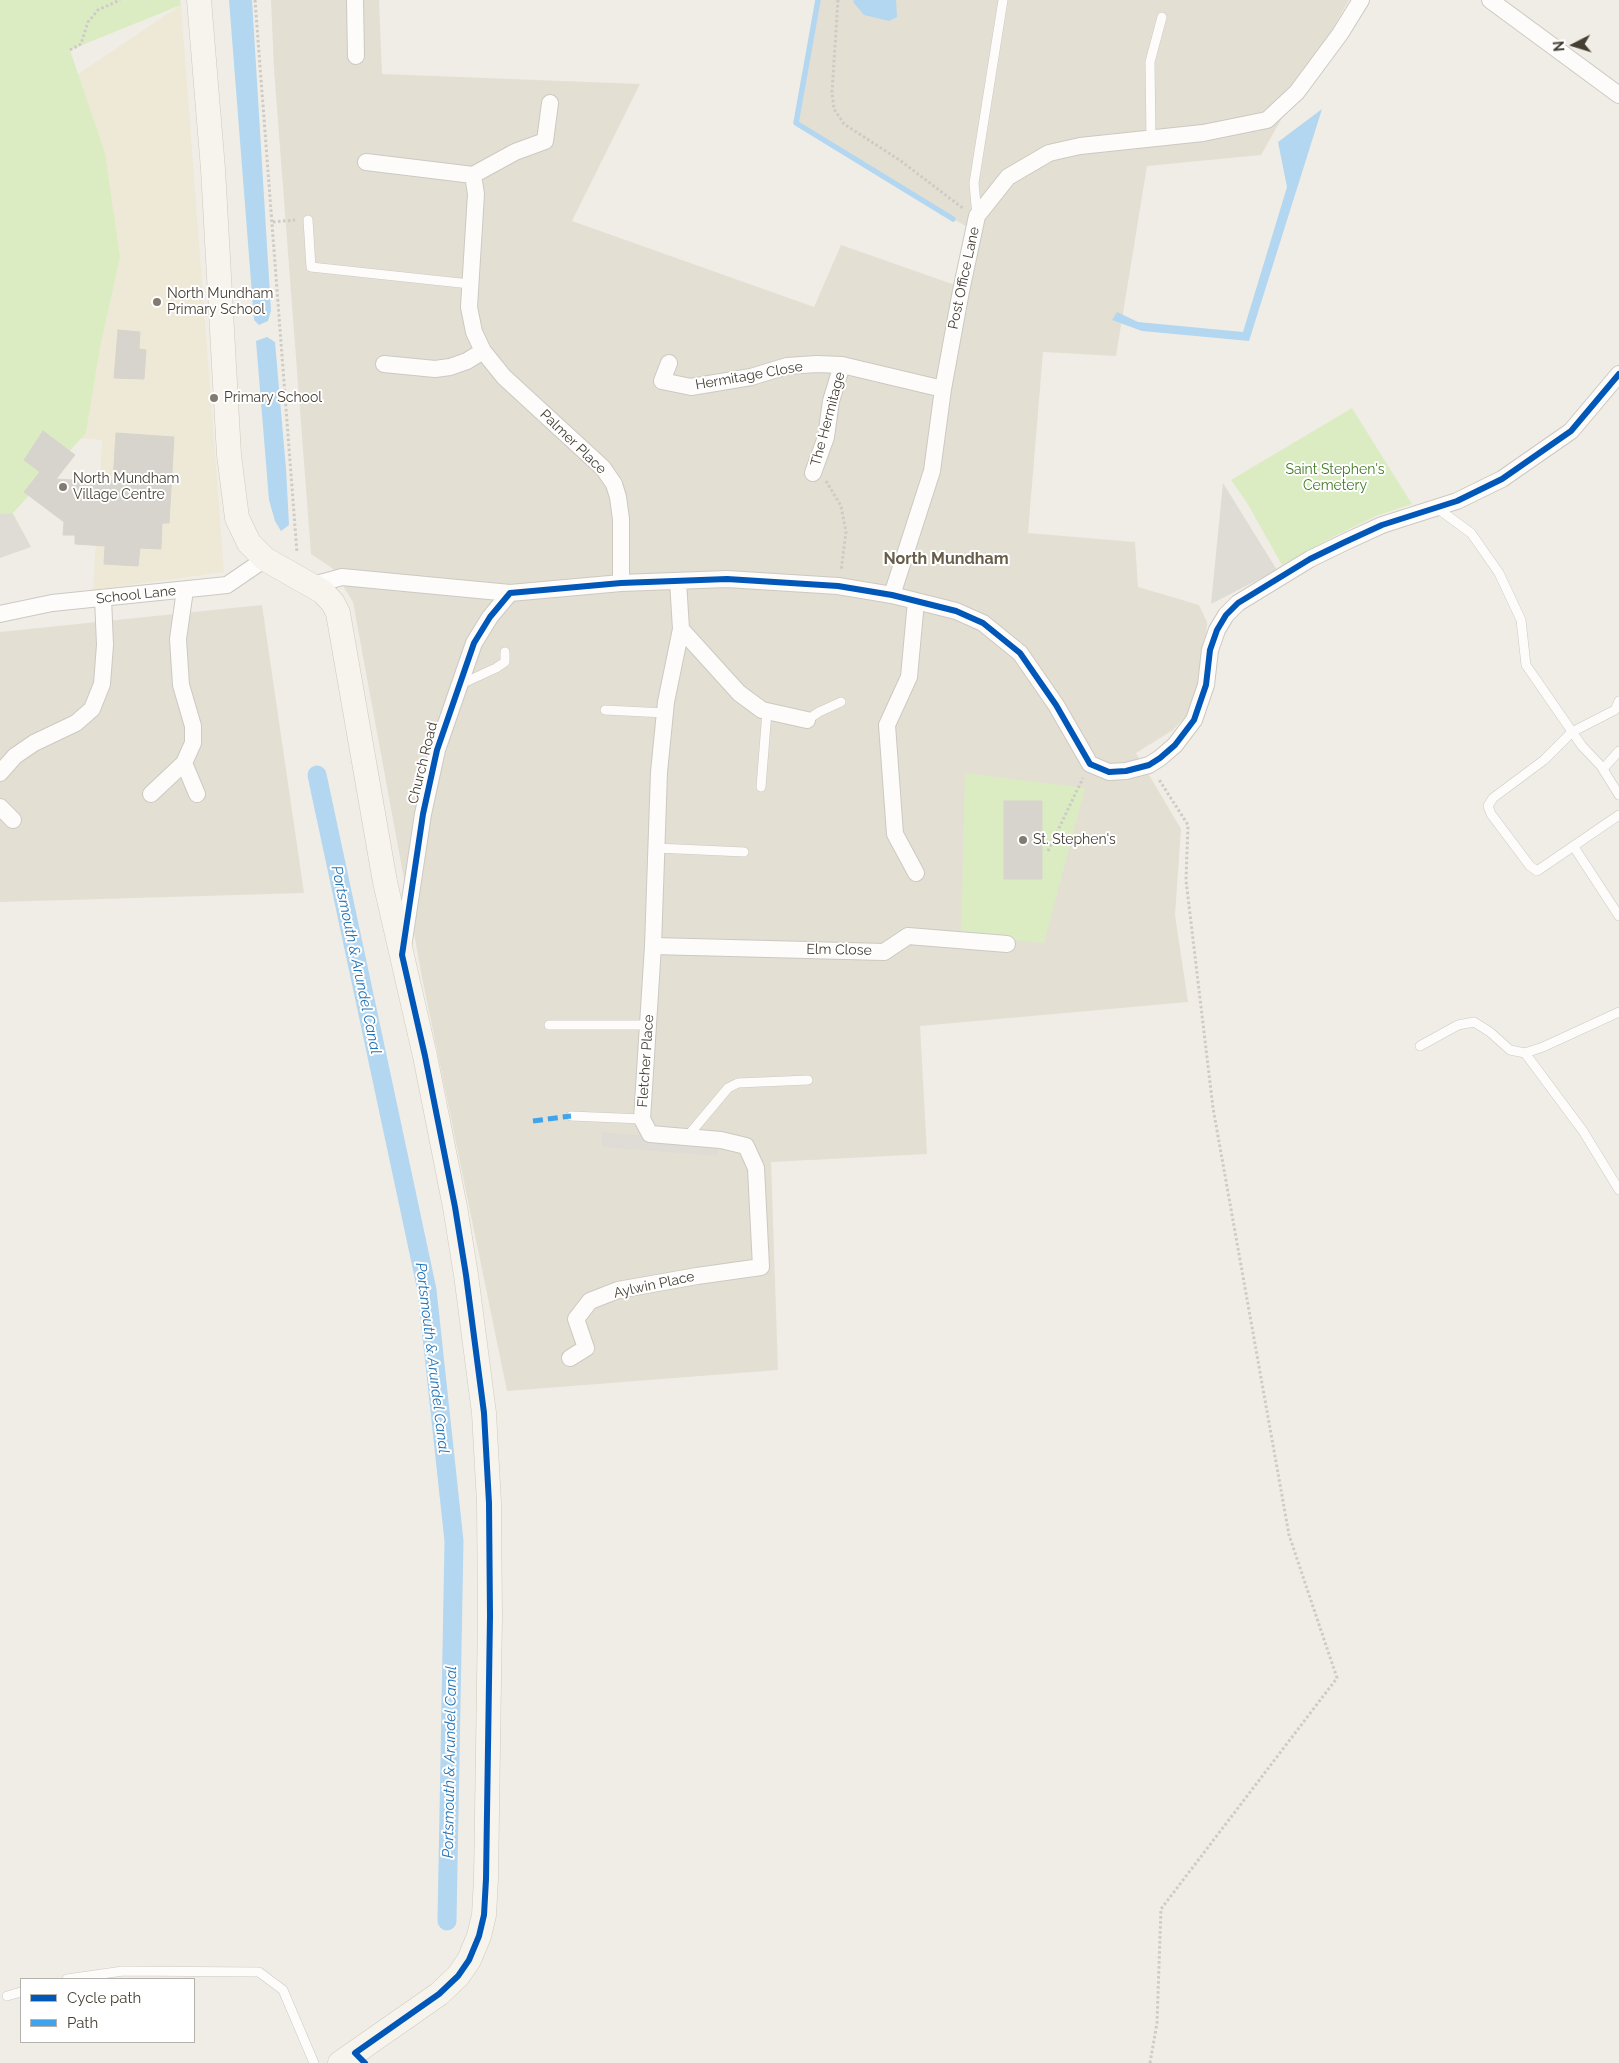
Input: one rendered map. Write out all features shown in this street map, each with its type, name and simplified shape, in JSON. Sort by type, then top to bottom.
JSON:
[{"type":"main road","points":[[199,0],[213,169],[229,455],[237,518],[249,543],[266,559],[323,592],[333,603],[341,626],[385,882],[425,1056],[454,1207],[468,1285],[484,1413],[489,1503],[490,1616],[484,1915],[479,1936],[469,1960],[458,1976],[439,1994],[340,2063]]},
{"type":"street","points":[[355,0],[356,56]]},
{"type":"street","name":"Post Office Lane","points":[[892,595],[932,471],[943,390],[977,216],[1008,177],[1049,153],[1080,146],[1203,133],[1267,120],[1297,92],[1340,34],[1361,0]]},
{"type":"street","points":[[1490,0],[1619,95]]},
{"type":"street","points":[[366,162],[473,175],[516,152],[545,141],[550,103]]},
{"type":"street","name":"Palmer Place","points":[[473,175],[476,194],[469,307],[474,332],[483,351],[504,378],[603,468],[614,484],[622,519],[621,583]]},
{"type":"street","points":[[384,364],[435,369],[450,367],[467,361],[483,351]]},
{"type":"street","name":"Hermitage Close","points":[[669,363],[662,380],[692,387],[751,378],[787,366],[842,365],[943,390]]},
{"type":"street","name":"The Hermitage","points":[[814,474],[826,437],[831,401],[842,365]]},
{"type":"street","points":[[305,581],[342,577],[510,593],[621,583],[727,579],[838,586],[892,595],[956,611],[983,623],[1020,653],[1056,705],[1090,764],[1109,772],[1126,771],[1149,765],[1175,746],[1194,720],[1206,685],[1210,650],[1217,630],[1226,615],[1238,603],[1310,560],[1345,542],[1382,525],[1457,501],[1502,479],[1571,432],[1619,374]]},
{"type":"street","name":"School Lane","points":[[0,614],[52,603],[227,585],[266,559]]},
{"type":"street","name":"Fletcher Place","points":[[678,581],[681,629],[665,713],[659,772],[653,946],[642,1119],[650,1134],[721,1140],[746,1146],[756,1168],[761,1267]]},
{"type":"street","points":[[151,794],[184,763],[193,743],[193,726],[180,685],[178,639],[185,590]]},
{"type":"street","name":"Church Road","points":[[402,954],[423,814],[437,750],[474,643],[490,617],[510,593]]},
{"type":"street","points":[[0,774],[15,756],[34,743],[76,723],[92,709],[102,684],[105,645],[103,598]]},
{"type":"street","points":[[916,601],[909,677],[887,725],[895,834],[916,873]]},
{"type":"street","points":[[681,629],[739,693],[762,710],[807,720]]},
{"type":"street","points":[[184,763],[197,794]]},
{"type":"street","points":[[0,807],[13,820]]},
{"type":"street","name":"Elm Close","points":[[653,946],[884,952],[908,936],[1007,944]]},
{"type":"street","name":"Aylwin Place","points":[[570,1358],[586,1348],[576,1319],[590,1301],[618,1290],[761,1267]]},
{"type":"lane","points":[[977,216],[974,183],[1003,0]]},
{"type":"lane","points":[[1151,139],[1150,62],[1162,17]]},
{"type":"lane","points":[[308,220],[311,267],[470,284]]},
{"type":"lane","points":[[1436,508],[1471,533],[1499,573],[1521,620],[1526,665],[1572,732],[1603,769],[1619,795]]},
{"type":"lane","points":[[459,685],[505,662],[505,652]]},
{"type":"lane","points":[[1619,701],[1615,710],[1572,732],[1544,760],[1493,798],[1488,806],[1491,814],[1530,866],[1537,871],[1619,816]]},
{"type":"lane","points":[[807,720],[841,702]]},
{"type":"lane","points":[[605,710],[665,713]]},
{"type":"lane","points":[[760,787],[767,712]]},
{"type":"lane","points":[[1603,769],[1619,751]]},
{"type":"lane","points":[[1574,847],[1619,916]]},
{"type":"lane","points":[[656,848],[744,852]]},
{"type":"lane","points":[[1420,1046],[1458,1025],[1474,1022],[1490,1032],[1510,1050],[1525,1053],[1544,1047],[1619,1012]]},
{"type":"lane","points":[[549,1025],[648,1025]]},
{"type":"lane","points":[[1525,1053],[1583,1131],[1619,1190]]},
{"type":"lane","points":[[687,1137],[728,1088],[738,1083],[808,1080]]},
{"type":"lane","points":[[570,1116],[642,1119]]},
{"type":"lane","points":[[74,1978],[123,1971],[259,1972],[283,1990],[314,2063]]},
{"type":"lane","points":[[7,1996],[20,1992]]},
{"type":"path","points":[[70,50],[80,44],[88,22],[98,10],[120,0]]},
{"type":"path","points":[[256,0],[297,536],[305,581]]},
{"type":"path","points":[[838,0],[832,92],[834,109],[844,124],[901,161],[959,206],[977,216]]},
{"type":"path","points":[[273,222],[308,220]]},
{"type":"path","points":[[814,474],[826,481],[840,506],[846,532],[838,586]]},
{"type":"path","points":[[1048,851],[1090,764]]},
{"type":"path","points":[[1149,765],[1188,825],[1186,880],[1213,1108],[1289,1535],[1337,1678],[1161,1909],[1157,2023],[1150,2063]]},
{"type":"shaded area","points":[[271,0],[379,0],[382,74],[640,84],[572,221],[814,307],[841,245],[955,285],[972,230],[796,123],[816,0],[1349,0],[1261,155],[1147,166],[1116,356],[1043,352],[1028,533],[1135,542],[1138,587],[1199,605],[1207,622],[1205,657],[1194,707],[1173,730],[1136,753],[1181,829],[1175,915],[1188,1002],[920,1026],[927,1154],[771,1162],[778,1370],[507,1391],[422,977],[353,602],[332,568],[311,554],[274,69]]},
{"type":"shaded area","name":"North Mundham Primary School","points":[[181,5],[224,572],[93,590],[102,440],[78,438],[86,432],[100,348],[78,74]]},
{"type":"shaded area","points":[[1223,483],[1277,570],[1211,604]]},
{"type":"shaded area","points":[[12,513],[31,547],[0,558],[0,514]]},
{"type":"shaded area","points":[[262,605],[304,893],[0,902],[0,632]]},
{"type":"shaded area","points":[[602,1132],[718,1142],[717,1156],[602,1147]]},
{"type":"green space","points":[[0,0],[180,0],[181,5],[70,50],[105,153],[120,257],[100,348],[86,433],[13,513],[31,547],[0,552]]},
{"type":"green space","name":"Saint Stephen's Cemetery","points":[[1352,408],[1412,504],[1376,516],[1282,565],[1247,503],[1231,480]]},
{"type":"green space","points":[[965,773],[1085,788],[1044,943],[961,935]]},
{"type":"water","points":[[229,0],[252,0],[271,311],[268,321],[259,325],[254,320]]},
{"type":"water","points":[[854,0],[896,0],[897,17],[889,21],[864,15],[853,2]]},
{"type":"water","points":[[1322,109],[1249,341],[1142,331],[1112,320],[1117,312],[1138,322],[1243,332],[1287,187],[1278,142]]},
{"type":"water","points":[[267,337],[275,342],[286,469],[289,525],[281,531],[275,521],[269,500],[256,341]]},
{"type":"building","points":[[118,330],[140,332],[139,349],[146,350],[144,379],[114,378]]},
{"type":"building","points":[[43,431],[75,455],[56,479],[105,482],[106,480],[113,481],[116,433],[174,437],[169,523],[162,523],[161,549],[140,548],[138,566],[104,564],[105,546],[75,544],[75,535],[63,535],[64,522],[24,492],[40,472],[24,460]]},
{"type":"building","name":"St. Stephen's","points":[[1004,801],[1042,801],[1042,879],[1004,879]]},
{"type":"waterway","points":[[818,0],[796,123],[953,219]]},
{"type":"waterway","name":"Portsmouth & Arundel Canal","points":[[317,775],[427,1290],[454,1541],[447,1921]]},
{"type":"marked path","points":[[533,1121],[571,1116]]},
{"type":"cycle path","points":[[365,2063],[355,2053],[439,1994],[458,1976],[469,1960],[479,1936],[484,1915],[490,1616],[489,1503],[484,1413],[455,1207],[425,1056],[402,955],[423,814],[437,750],[474,643],[490,617],[510,593],[621,583],[727,579],[838,586],[892,595],[956,611],[983,623],[1020,653],[1056,705],[1090,764],[1109,772],[1126,771],[1149,765],[1160,758],[1175,745],[1194,720],[1206,685],[1210,650],[1217,630],[1226,615],[1238,603],[1310,559],[1345,542],[1382,525],[1457,501],[1502,479],[1571,431],[1619,374]]},
{"type":"place","name":"North Mundham Primary School","points":[[157,302]]},
{"type":"place","name":"Primary School","points":[[214,398]]},
{"type":"place","name":"North Mundham Village Centre","points":[[63,487]]},
{"type":"place","name":"St. Stephen's","points":[[1023,840]]},
{"type":"district","name":"North Mundham","points":[[946,559]]}]
